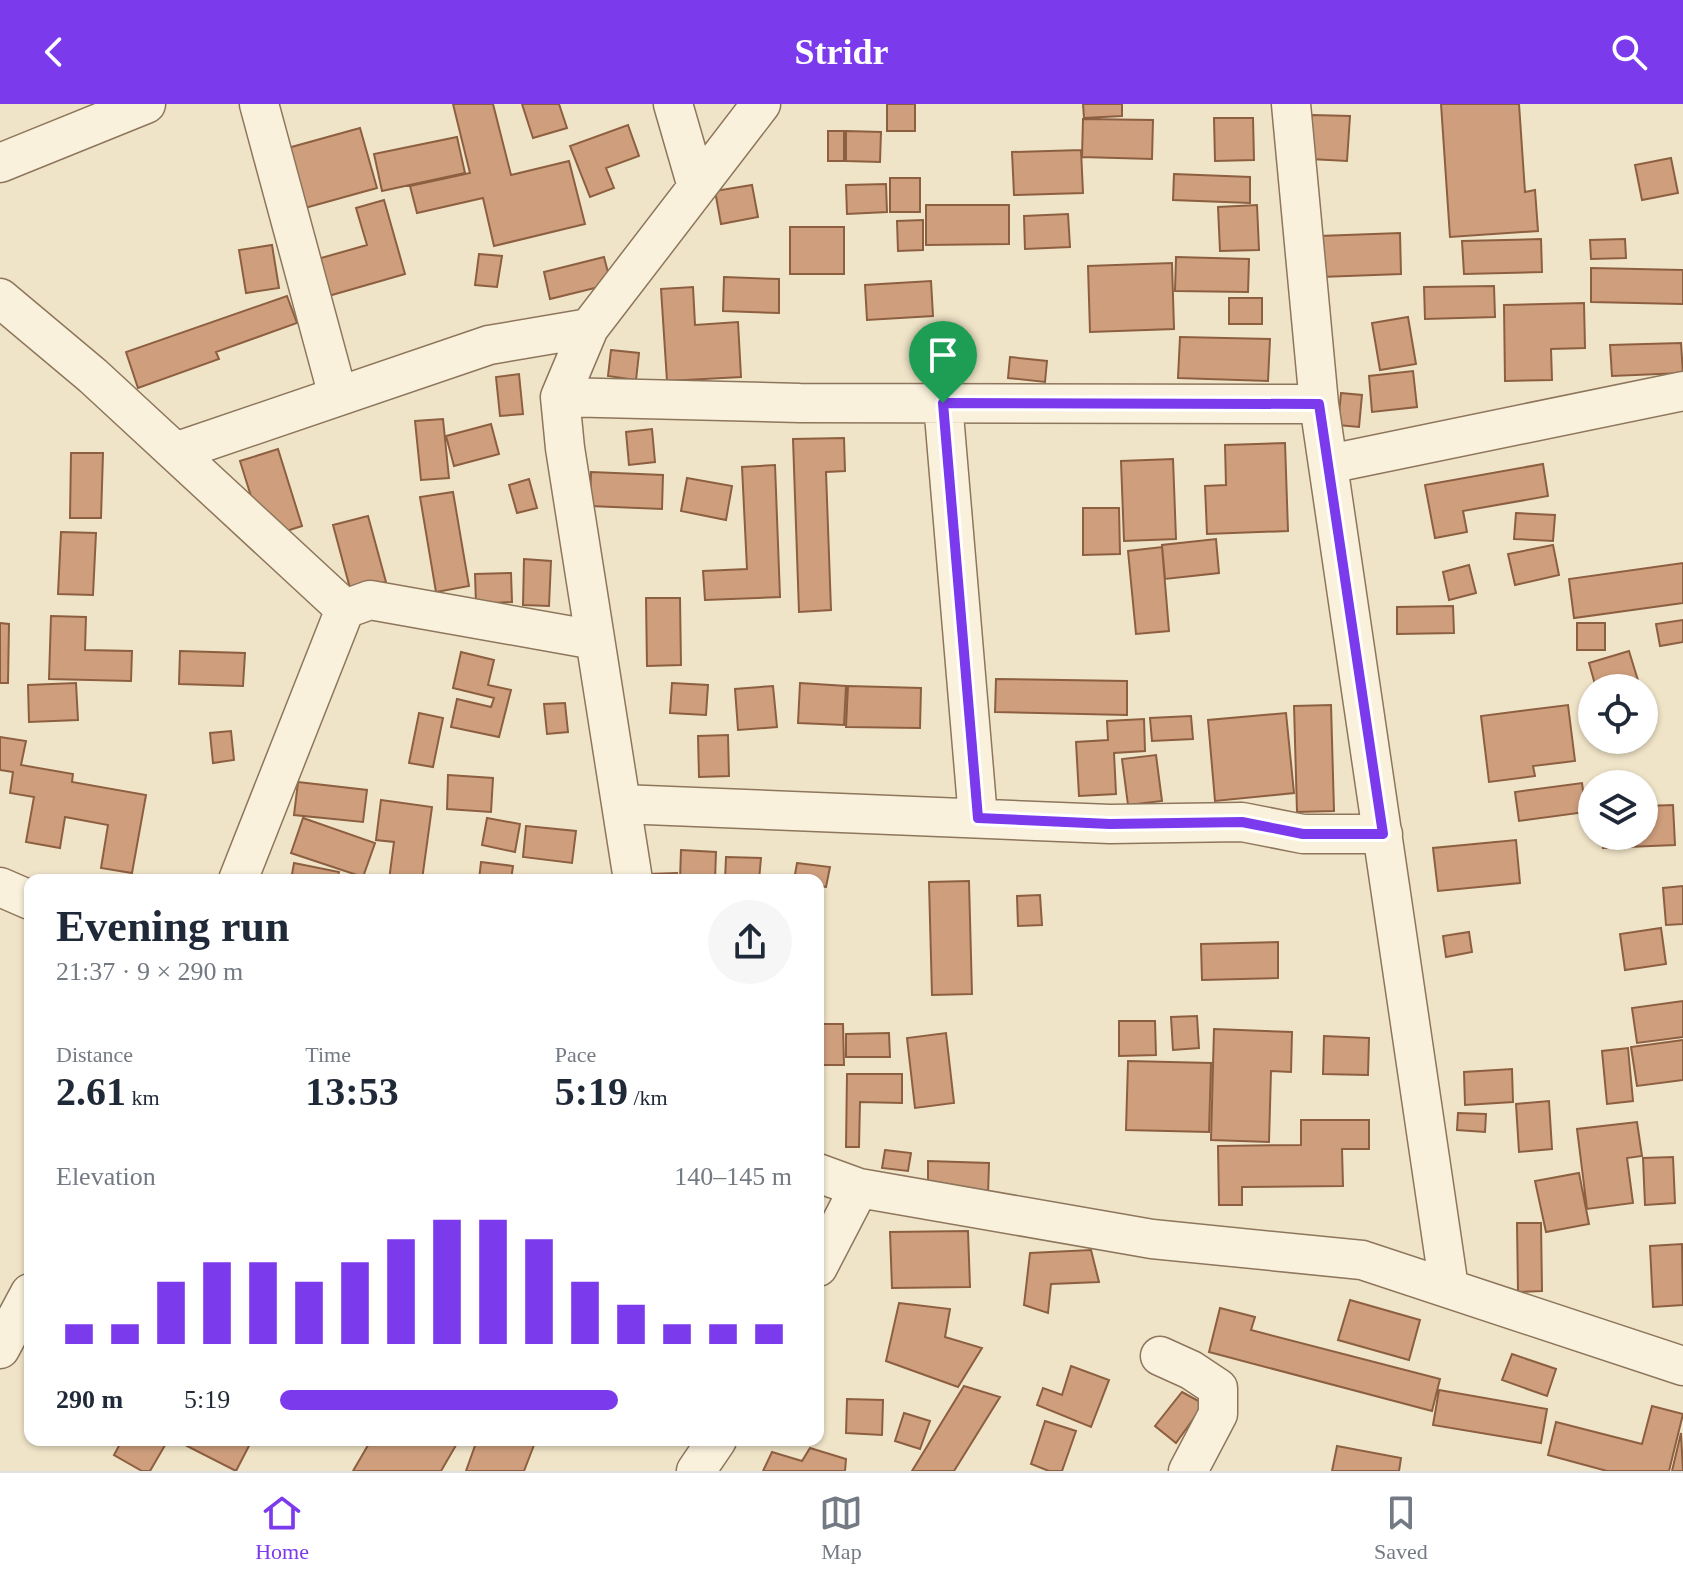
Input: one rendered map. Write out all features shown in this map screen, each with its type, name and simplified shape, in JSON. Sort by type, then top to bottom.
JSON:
[{"type":"street","points":[[0,163],[146,104]]},
{"type":"street","points":[[259,104],[338,396]]},
{"type":"street","points":[[673,104],[697,187]]},
{"type":"street","points":[[632,874],[565,448],[560,397],[589,328],[761,104]]},
{"type":"street","points":[[1291,104],[1319,404],[1449,1288]]},
{"type":"street","points":[[0,298],[93,376],[345,609]]},
{"type":"street","points":[[175,452],[489,345],[589,328]]},
{"type":"street","points":[[1329,464],[1683,391]]},
{"type":"street","points":[[560,397],[800,403],[1319,404]]},
{"type":"street","points":[[943,403],[978,818]]},
{"type":"street","points":[[240,874],[345,609],[370,600],[595,640]]},
{"type":"street","points":[[621,804],[1110,824],[1242,822],[1303,834],[1383,834]]},
{"type":"street","points":[[0,887],[24,897]]},
{"type":"street","points":[[824,1175],[859,1188],[1152,1239],[1362,1260],[1683,1366]]},
{"type":"street","points":[[824,1255],[859,1188]]},
{"type":"street","points":[[0,1349],[24,1304]]},
{"type":"street","points":[[1160,1356],[1191,1370],[1218,1388],[1218,1414],[1188,1471]]},
{"type":"street","points":[[696,1471],[713,1446]]},
{"type":"building","points":[[453,104],[493,104],[511,175],[569,161],[585,224],[494,246],[483,198],[417,213],[410,186],[470,173]]},
{"type":"building","points":[[522,104],[559,104],[567,128],[533,138]]},
{"type":"building","points":[[887,104],[915,104],[915,131],[887,131]]},
{"type":"building","points":[[1083,104],[1122,104],[1122,116],[1084,118]]},
{"type":"building","points":[[1441,104],[1519,104],[1525,192],[1535,190],[1538,231],[1450,237]]},
{"type":"building","points":[[1312,115],[1350,116],[1347,161],[1310,159]]},
{"type":"building","points":[[1214,118],[1253,118],[1254,160],[1215,161]]},
{"type":"building","points":[[1083,119],[1153,120],[1152,159],[1082,157]]},
{"type":"building","points":[[628,125],[639,156],[606,168],[614,188],[590,197],[570,146]]},
{"type":"building","points":[[360,128],[377,188],[294,211],[277,151]]},
{"type":"building","points":[[828,131],[844,131],[844,161],[828,161]]},
{"type":"building","points":[[846,131],[881,132],[880,162],[846,161]]},
{"type":"building","points":[[457,137],[465,173],[382,191],[374,154]]},
{"type":"building","points":[[1081,150],[1083,193],[1014,195],[1012,152]]},
{"type":"building","points":[[1671,158],[1678,193],[1642,200],[1635,165]]},
{"type":"building","points":[[1174,174],[1250,177],[1250,203],[1173,200]]},
{"type":"building","points":[[890,178],[920,178],[920,212],[890,212]]},
{"type":"building","points":[[886,184],[887,212],[847,214],[846,185]]},
{"type":"building","points":[[752,185],[758,217],[721,224],[715,191]]},
{"type":"building","points":[[384,200],[405,274],[318,299],[307,262],[367,245],[356,208]]},
{"type":"building","points":[[926,205],[1009,205],[1009,244],[926,245]]},
{"type":"building","points":[[1257,205],[1259,250],[1220,251],[1218,207]]},
{"type":"building","points":[[1068,214],[1070,247],[1025,249],[1024,216]]},
{"type":"building","points":[[923,220],[923,250],[898,251],[897,221]]},
{"type":"building","points":[[790,227],[844,227],[844,274],[790,274]]},
{"type":"building","points":[[1400,233],[1401,274],[1321,277],[1319,236]]},
{"type":"building","points":[[1541,239],[1542,272],[1464,274],[1462,241]]},
{"type":"building","points":[[1625,239],[1626,258],[1591,259],[1590,240]]},
{"type":"building","points":[[272,245],[279,288],[246,293],[239,250]]},
{"type":"building","points":[[479,254],[502,256],[497,287],[475,285]]},
{"type":"building","points":[[604,257],[611,284],[550,299],[544,272]]},
{"type":"building","points":[[1176,257],[1249,259],[1248,292],[1175,291]]},
{"type":"building","points":[[1172,263],[1174,329],[1090,332],[1088,266]]},
{"type":"building","points":[[1591,268],[1683,270],[1683,304],[1591,302]]},
{"type":"building","points":[[724,277],[779,279],[779,313],[723,311]]},
{"type":"building","points":[[931,281],[933,316],[867,320],[865,285]]},
{"type":"building","points":[[1494,286],[1495,317],[1425,319],[1424,287]]},
{"type":"building","points":[[693,287],[695,325],[738,322],[741,377],[667,381],[661,289]]},
{"type":"building","points":[[287,296],[297,323],[216,352],[219,359],[138,388],[126,352]]},
{"type":"building","points":[[1229,298],[1262,298],[1262,324],[1229,324]]},
{"type":"building","points":[[1584,303],[1585,348],[1551,349],[1552,380],[1505,381],[1504,305]]},
{"type":"building","points":[[1408,317],[1416,364],[1380,370],[1372,323]]},
{"type":"building","points":[[1180,337],[1270,339],[1268,381],[1178,378]]},
{"type":"building","points":[[1681,343],[1683,373],[1612,376],[1610,345]]},
{"type":"building","points":[[611,350],[639,353],[636,380],[608,376]]},
{"type":"building","points":[[1010,357],[1047,361],[1045,382],[1008,378]]},
{"type":"building","points":[[1413,371],[1417,407],[1372,412],[1369,376]]},
{"type":"building","points":[[519,374],[523,414],[500,416],[496,377]]},
{"type":"building","points":[[1341,393],[1362,395],[1359,427],[1338,425]]},
{"type":"building","points":[[443,419],[449,478],[421,480],[415,421]]},
{"type":"building","points":[[491,424],[499,454],[454,466],[446,436]]},
{"type":"building","points":[[652,429],[655,462],[629,465],[626,432]]},
{"type":"building","points":[[844,438],[845,471],[826,472],[831,610],[799,612],[793,439]]},
{"type":"building","points":[[1285,443],[1288,531],[1207,534],[1205,486],[1226,485],[1225,445]]},
{"type":"building","points":[[278,449],[302,526],[264,538],[240,461]]},
{"type":"building","points":[[71,453],[103,453],[101,518],[70,518]]},
{"type":"building","points":[[1173,459],[1176,539],[1124,541],[1121,461]]},
{"type":"building","points":[[1543,464],[1548,496],[1463,511],[1467,532],[1435,538],[1425,485]]},
{"type":"building","points":[[775,465],[780,597],[705,600],[703,571],[747,569],[742,467]]},
{"type":"building","points":[[591,472],[663,475],[662,509],[590,506]]},
{"type":"building","points":[[687,478],[732,486],[726,520],[681,511]]},
{"type":"building","points":[[529,479],[537,508],[517,513],[509,485]]},
{"type":"building","points":[[453,492],[469,586],[436,592],[420,497]]},
{"type":"building","points":[[1083,508],[1119,508],[1120,554],[1083,555]]},
{"type":"building","points":[[1516,513],[1555,515],[1553,541],[1514,539]]},
{"type":"building","points":[[368,516],[386,582],[351,592],[333,525]]},
{"type":"building","points":[[61,532],[96,533],[93,595],[58,594]]},
{"type":"building","points":[[1216,539],[1219,573],[1165,579],[1162,545]]},
{"type":"building","points":[[1553,545],[1559,575],[1515,585],[1508,554]]},
{"type":"building","points":[[1162,547],[1169,631],[1136,634],[1128,551]]},
{"type":"building","points":[[524,559],[551,561],[549,606],[523,605]]},
{"type":"building","points":[[1683,563],[1683,603],[1574,618],[1569,579]]},
{"type":"building","points":[[1469,565],[1476,593],[1449,600],[1443,572]]},
{"type":"building","points":[[511,573],[512,602],[476,604],[475,574]]},
{"type":"building","points":[[646,598],[680,598],[681,665],[647,666]]},
{"type":"building","points":[[1453,606],[1454,633],[1397,634],[1397,607]]},
{"type":"building","points":[[51,616],[86,617],[85,650],[132,651],[131,681],[49,679]]},
{"type":"building","points":[[1683,620],[1683,642],[1660,646],[1656,624]]},
{"type":"building","points":[[0,623],[9,624],[8,683],[0,683]]},
{"type":"building","points":[[1577,623],[1605,623],[1605,650],[1577,650]]},
{"type":"building","points":[[180,651],[245,653],[243,686],[179,684]]},
{"type":"building","points":[[1629,651],[1636,674],[1592,674],[1589,663]]},
{"type":"building","points":[[461,652],[494,660],[488,685],[511,690],[499,737],[451,727],[457,699],[491,707],[494,698],[453,688]]},
{"type":"building","points":[[996,679],[1127,681],[1127,715],[995,712]]},
{"type":"building","points":[[76,683],[78,720],[29,722],[28,685]]},
{"type":"building","points":[[672,683],[708,685],[706,715],[670,713]]},
{"type":"building","points":[[800,683],[846,686],[844,725],[798,723]]},
{"type":"building","points":[[773,686],[777,727],[738,730],[735,689]]},
{"type":"building","points":[[848,686],[921,688],[920,728],[846,727]]},
{"type":"building","points":[[565,703],[568,732],[547,734],[544,704]]},
{"type":"building","points":[[1331,705],[1334,811],[1297,812],[1294,706]]},
{"type":"building","points":[[1568,705],[1575,761],[1533,766],[1535,776],[1489,782],[1481,716]]},
{"type":"building","points":[[419,713],[443,718],[433,767],[409,763]]},
{"type":"building","points":[[1286,713],[1294,793],[1215,801],[1208,720]]},
{"type":"building","points":[[1191,716],[1193,739],[1152,741],[1150,718]]},
{"type":"building","points":[[1144,719],[1145,751],[1114,753],[1116,794],[1079,796],[1076,742],[1108,740],[1107,721]]},
{"type":"building","points":[[231,731],[234,760],[213,763],[210,733]]},
{"type":"building","points":[[728,735],[729,776],[699,777],[698,736]]},
{"type":"building","points":[[0,737],[26,741],[21,765],[73,774],[72,782],[146,795],[132,873],[101,868],[108,825],[65,817],[60,848],[26,842],[34,797],[10,793],[13,772],[0,770]]},
{"type":"building","points":[[1156,755],[1162,801],[1128,805],[1122,759]]},
{"type":"building","points":[[448,775],[493,778],[491,812],[447,809]]},
{"type":"building","points":[[298,782],[367,790],[363,822],[294,815]]},
{"type":"building","points":[[1578,784],[1578,813],[1519,821],[1515,792]]},
{"type":"building","points":[[381,800],[432,807],[423,874],[390,874],[394,842],[376,840]]},
{"type":"building","points":[[1673,805],[1675,845],[1658,846],[1658,806]]},
{"type":"building","points":[[303,818],[375,843],[364,874],[354,874],[291,853]]},
{"type":"building","points":[[487,818],[520,824],[515,852],[482,845]]},
{"type":"building","points":[[526,826],[576,831],[572,863],[523,857]]},
{"type":"building","points":[[1516,840],[1520,883],[1438,891],[1433,848]]},
{"type":"building","points":[[681,850],[716,852],[715,874],[680,874]]},
{"type":"building","points":[[726,857],[761,858],[760,874],[725,874]]},
{"type":"building","points":[[481,862],[513,866],[512,874],[480,874]]},
{"type":"building","points":[[294,863],[339,872],[338,874],[292,874]]},
{"type":"building","points":[[797,863],[830,867],[826,887],[824,874],[795,874]]},
{"type":"building","points":[[969,881],[972,994],[932,995],[929,882]]},
{"type":"building","points":[[1683,886],[1683,924],[1666,925],[1663,888]]},
{"type":"building","points":[[1040,895],[1042,925],[1018,926],[1017,896]]},
{"type":"building","points":[[1661,928],[1666,964],[1625,970],[1620,934]]},
{"type":"building","points":[[1469,932],[1472,952],[1446,957],[1443,936]]},
{"type":"building","points":[[1278,942],[1278,978],[1202,980],[1201,944]]},
{"type":"building","points":[[1683,1001],[1683,1037],[1637,1043],[1632,1008]]},
{"type":"building","points":[[1197,1016],[1199,1048],[1173,1050],[1171,1017]]},
{"type":"building","points":[[1119,1021],[1155,1021],[1156,1055],[1119,1056]]},
{"type":"building","points":[[824,1024],[843,1024],[844,1065],[824,1065]]},
{"type":"building","points":[[1214,1029],[1292,1032],[1291,1072],[1271,1071],[1269,1142],[1211,1140]]},
{"type":"building","points":[[889,1033],[890,1057],[846,1057],[846,1034]]},
{"type":"building","points":[[946,1033],[954,1103],[915,1108],[907,1038]]},
{"type":"building","points":[[1324,1036],[1369,1038],[1368,1075],[1323,1074]]},
{"type":"building","points":[[1683,1040],[1683,1080],[1637,1086],[1631,1047]]},
{"type":"building","points":[[1628,1048],[1633,1101],[1607,1104],[1602,1051]]},
{"type":"building","points":[[1128,1061],[1211,1063],[1209,1132],[1126,1130]]},
{"type":"building","points":[[1512,1069],[1513,1102],[1465,1105],[1464,1072]]},
{"type":"building","points":[[847,1074],[902,1074],[902,1103],[860,1102],[859,1147],[846,1147]]},
{"type":"building","points":[[1549,1101],[1552,1149],[1519,1152],[1516,1104]]},
{"type":"building","points":[[1458,1113],[1486,1114],[1485,1132],[1457,1130]]},
{"type":"building","points":[[1301,1120],[1369,1120],[1369,1149],[1342,1149],[1343,1186],[1242,1187],[1242,1205],[1219,1205],[1218,1146],[1301,1145]]},
{"type":"building","points":[[1637,1122],[1642,1156],[1627,1158],[1633,1203],[1587,1209],[1577,1129]]},
{"type":"building","points":[[885,1150],[911,1153],[908,1171],[882,1168]]},
{"type":"building","points":[[1673,1157],[1675,1203],[1645,1205],[1643,1158]]},
{"type":"building","points":[[928,1161],[989,1163],[988,1196],[928,1195]]},
{"type":"building","points":[[1579,1173],[1589,1224],[1546,1232],[1535,1181]]},
{"type":"building","points":[[1517,1223],[1541,1223],[1542,1291],[1518,1292]]},
{"type":"building","points":[[968,1231],[970,1287],[892,1288],[890,1232]]},
{"type":"building","points":[[1682,1244],[1683,1305],[1653,1307],[1650,1246]]},
{"type":"building","points":[[1091,1250],[1099,1282],[1051,1284],[1048,1313],[1024,1305],[1030,1253]]},
{"type":"building","points":[[1350,1300],[1420,1320],[1409,1360],[1338,1340]]},
{"type":"building","points":[[899,1303],[950,1309],[945,1337],[982,1348],[958,1387],[886,1361]]},
{"type":"building","points":[[1220,1308],[1255,1317],[1251,1330],[1440,1379],[1432,1411],[1209,1352]]},
{"type":"building","points":[[1512,1354],[1556,1369],[1547,1396],[1502,1380]]},
{"type":"building","points":[[1071,1366],[1109,1380],[1091,1427],[1037,1405],[1043,1388],[1062,1395]]},
{"type":"building","points":[[964,1386],[1000,1397],[954,1471],[912,1471]]},
{"type":"building","points":[[1439,1390],[1547,1409],[1541,1443],[1433,1425]]},
{"type":"building","points":[[1182,1392],[1204,1404],[1176,1443],[1155,1426]]},
{"type":"building","points":[[847,1399],[883,1400],[882,1435],[846,1433]]},
{"type":"building","points":[[1652,1406],[1683,1414],[1669,1471],[1607,1471],[1548,1455],[1556,1422],[1642,1444]]},
{"type":"building","points":[[904,1413],[930,1421],[920,1449],[895,1441]]},
{"type":"building","points":[[1045,1421],[1076,1431],[1062,1471],[1049,1471],[1031,1464]]},
{"type":"building","points":[[1681,1433],[1683,1471],[1672,1471]]},
{"type":"building","points":[[119,1446],[165,1446],[150,1471],[142,1471],[114,1455]]},
{"type":"building","points":[[187,1446],[249,1446],[236,1471]]},
{"type":"building","points":[[368,1446],[456,1446],[441,1471],[353,1471]]},
{"type":"building","points":[[475,1446],[534,1446],[524,1471],[466,1471]]},
{"type":"building","points":[[1337,1446],[1401,1458],[1399,1471],[1332,1471]]},
{"type":"building","points":[[810,1448],[846,1459],[845,1471],[763,1471],[772,1452],[802,1461]]},
{"type":"route","points":[[943,403],[1319,404],[1383,834],[1303,834],[1242,822],[1110,824],[978,818],[943,403]]}]
